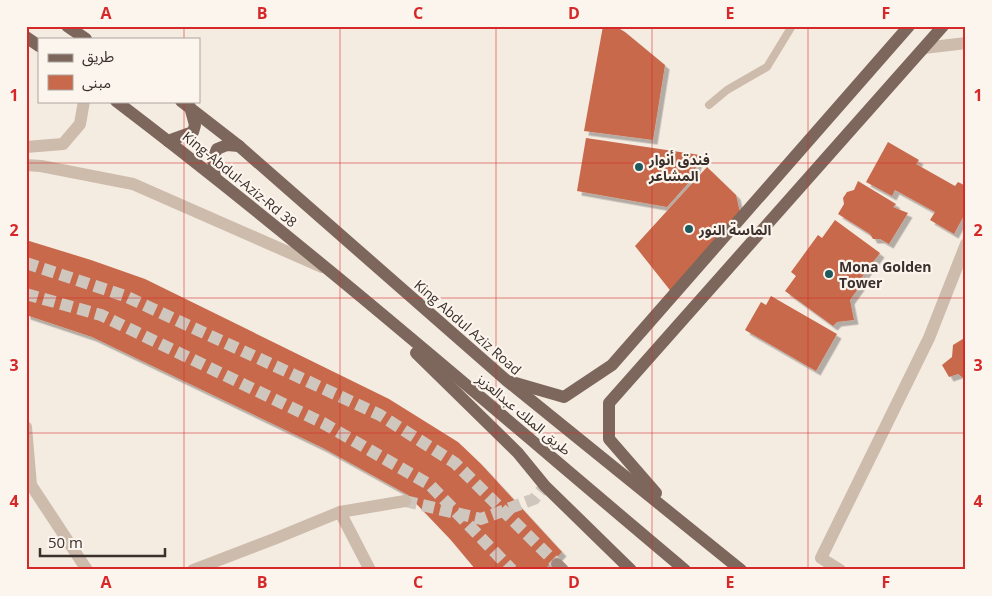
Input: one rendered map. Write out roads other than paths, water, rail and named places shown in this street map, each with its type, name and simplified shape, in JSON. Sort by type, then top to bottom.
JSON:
[{"type":"main road","points":[[67,26],[85,38]]},
{"type":"main road","points":[[506,380],[564,397],[612,365],[909,26]]},
{"type":"main road","points":[[680,519],[609,439],[609,403],[942,26]]},
{"type":"main road","points":[[26,37],[38,45]]},
{"type":"main road","name":"King-Abdul-Aziz-Rd 38","points":[[117,102],[215,177],[343,282]]},
{"type":"main road","points":[[168,141],[193,132],[195,125],[186,104]]},
{"type":"main road","name":"King Abdul Aziz Road","points":[[186,104],[239,146],[506,380],[741,570]]},
{"type":"main road","points":[[215,177],[213,159],[217,149],[227,145],[239,146]]},
{"type":"main road","points":[[343,282],[518,452],[545,486],[630,570]]},
{"type":"main road","name":"طريق الملك عبدالعزيز","points":[[343,282],[685,570]]},
{"type":"street","points":[[924,48],[966,43]]},
{"type":"street","points":[[26,147],[63,144],[80,124],[84,102]]},
{"type":"street","points":[[26,165],[41,166],[133,184],[326,268]]},
{"type":"street","points":[[840,570],[820,558],[929,338],[966,244]]},
{"type":"street","points":[[26,426],[31,484],[88,570]]},
{"type":"street","points":[[193,570],[340,512],[405,501]]},
{"type":"street","points":[[340,512],[370,570]]},
{"type":"lane","points":[[709,105],[727,90],[768,67],[792,26]]},
{"type":"tunnel","points":[[26,263],[125,296],[380,415],[455,463],[557,564]]},
{"type":"tunnel","points":[[26,294],[101,315],[323,423],[430,485],[512,570]]},
{"type":"tunnel","points":[[405,501],[481,519],[534,499],[545,486]]},
{"type":"place","name":"فندق أنوار المشاعر","points":[[639,167]]},
{"type":"place","name":"الماسة النور","points":[[689,229]]},
{"type":"place","name":"Mona Golden Tower","points":[[829,274]]}]
